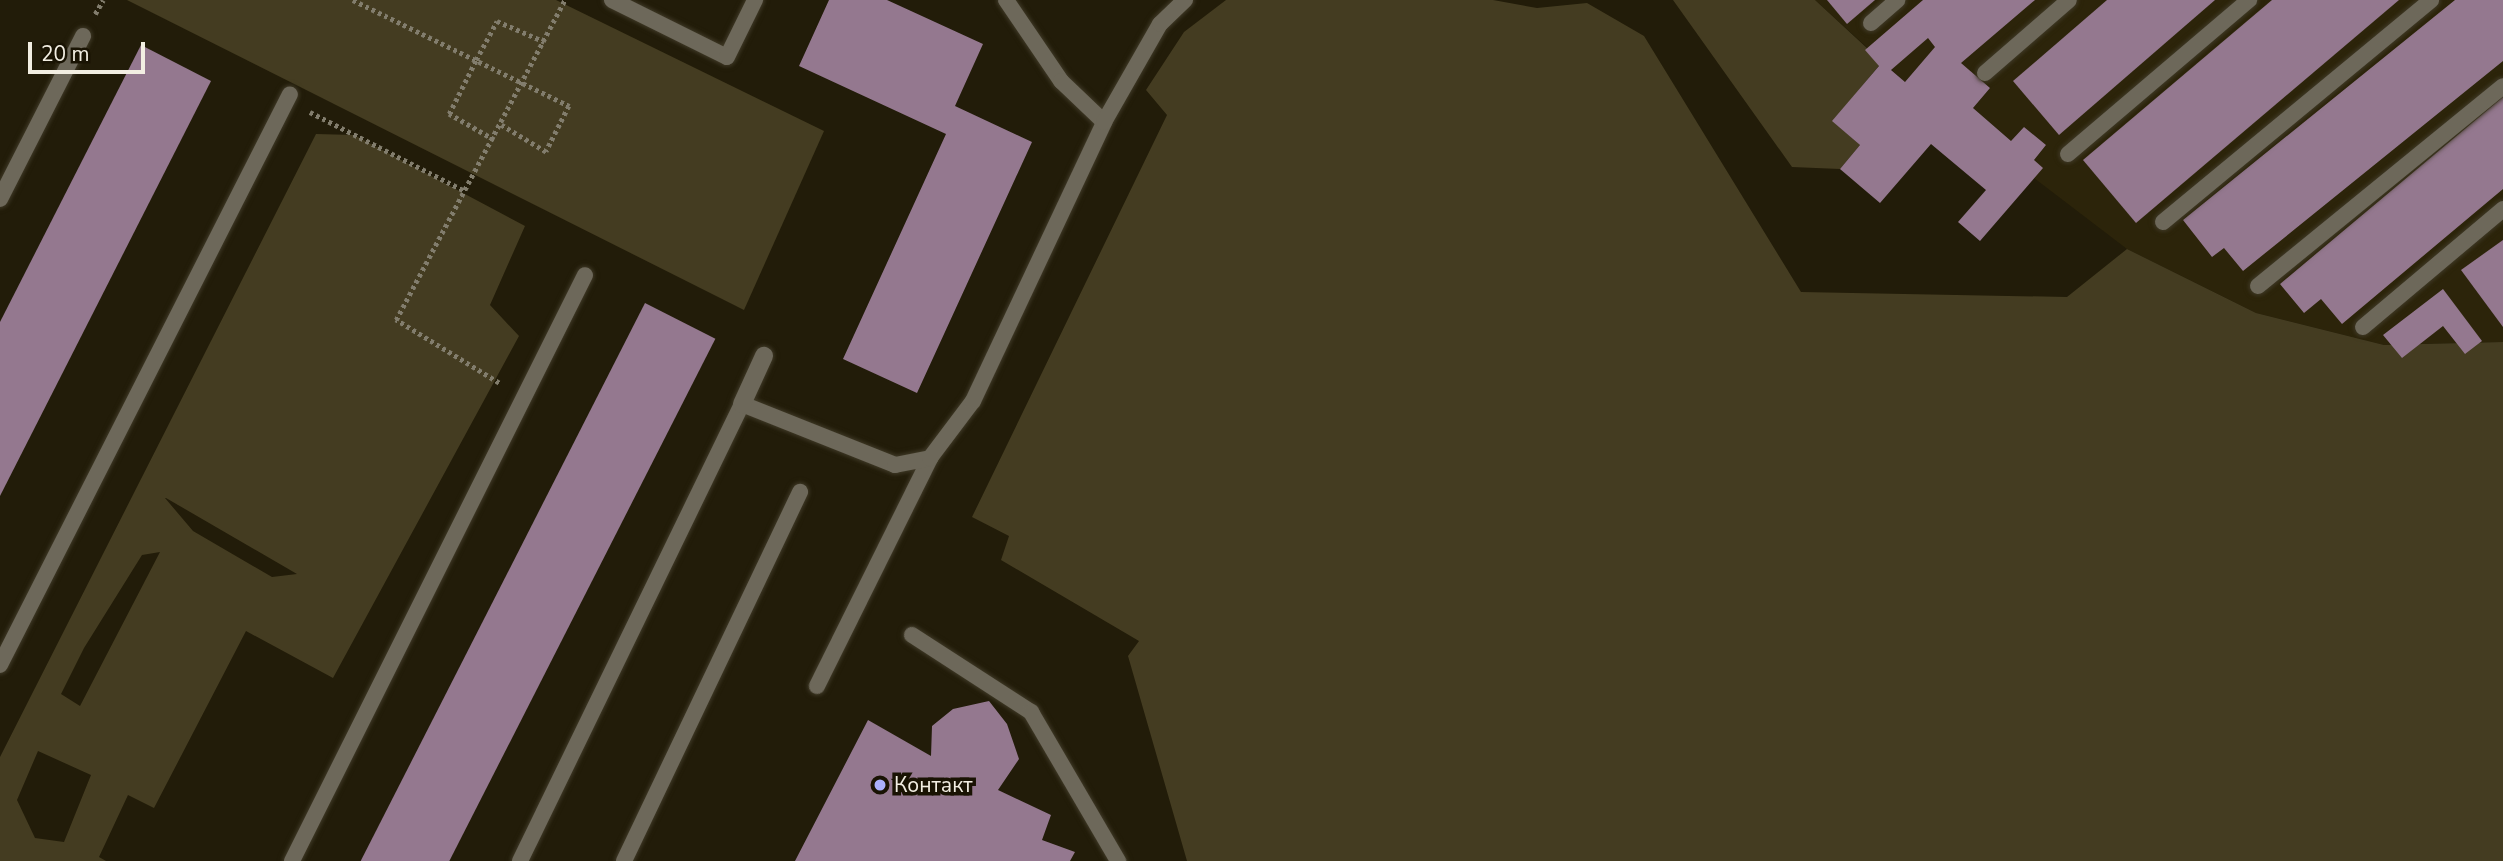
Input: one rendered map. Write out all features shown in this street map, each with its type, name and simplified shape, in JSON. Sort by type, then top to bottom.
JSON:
[{"type":"street","points":[[742,404],[764,356]]},
{"type":"lane","points":[[612,0],[727,57],[755,0]]},
{"type":"lane","points":[[1006,0],[1061,82],[1104,122]]},
{"type":"lane","points":[[817,686],[930,458],[973,401],[1104,122],[1160,24],[1185,0]]},
{"type":"lane","points":[[1871,23],[1897,0]]},
{"type":"lane","points":[[1985,73],[2070,0]]},
{"type":"lane","points":[[2068,154],[2249,0]]},
{"type":"lane","points":[[2163,222],[2431,0]]},
{"type":"lane","points":[[0,199],[83,36]]},
{"type":"lane","points":[[2258,286],[2503,86]]},
{"type":"lane","points":[[0,665],[289,97]]},
{"type":"lane","points":[[2363,327],[2503,209]]},
{"type":"lane","points":[[292,861],[585,275]]},
{"type":"lane","points":[[520,861],[742,404],[895,466],[930,458]]},
{"type":"lane","points":[[624,861],[800,492]]},
{"type":"lane","points":[[912,635],[1031,712],[1118,861]]},
{"type":"path","points":[[353,0],[569,106],[546,152],[501,125]]},
{"type":"path","points":[[524,398],[396,320],[524,84],[565,0]]},
{"type":"path","points":[[494,140],[449,114],[496,21],[545,42]]},
{"type":"path","points":[[289,97],[465,191]]},
{"type":"shaded area","points":[[127,0],[556,0],[824,131],[744,310]]},
{"type":"shaded area","points":[[1226,0],[1493,0],[1537,8],[1587,3],[1644,36],[1801,292],[2067,297],[2127,249],[2256,313],[2384,345],[2503,342],[2503,861],[1187,861],[1128,656],[1139,641],[1001,560],[1009,536],[972,517],[1167,115],[1146,90],[1184,32]]},
{"type":"shaded area","points":[[1673,0],[1815,0],[1882,62],[1833,121],[1860,145],[1840,169],[1792,167]]},
{"type":"shaded area","points":[[1815,0],[2503,0],[2503,342],[2384,345],[2256,313],[2127,249],[2034,178],[2034,160],[2046,145],[2024,127],[2011,141],[1973,108],[1990,88],[1938,44],[1905,82]]},
{"type":"shaded area","points":[[316,134],[354,135],[525,226],[490,305],[519,336],[333,678],[246,631],[154,808],[128,795],[99,857],[106,861],[0,861],[0,757]],"holes":[[[166,498],[297,574],[272,577],[193,531]],[[160,552],[80,706],[61,694],[84,648],[142,555]],[[38,751],[91,775],[64,842],[35,838],[17,800]]]},
{"type":"building","points":[[829,0],[887,0],[983,44],[955,106],[1032,142],[917,393],[843,359],[946,134],[799,66]]},
{"type":"building","points":[[1827,0],[1875,0],[1847,24]]},
{"type":"building","points":[[1923,0],[2035,0],[1961,63],[1990,88],[1973,108],[2011,141],[2024,127],[2046,145],[2034,160],[2043,168],[1980,241],[1958,222],[1986,190],[1931,144],[1880,203],[1840,169],[1860,145],[1832,121],[1879,66],[1865,50]],"holes":[[[1928,38],[1935,47],[1905,82],[1891,70]]]},
{"type":"building","points":[[2107,0],[2215,0],[2059,135],[2013,81]]},
{"type":"building","points":[[2272,0],[2399,0],[2136,223],[2083,160]]},
{"type":"building","points":[[2455,0],[2503,0],[2503,61],[2243,271],[2224,248],[2212,257],[2183,220]]},
{"type":"building","points":[[141,45],[211,81],[0,496],[0,322]]},
{"type":"building","points":[[2503,97],[2503,189],[2342,324],[2321,299],[2304,313],[2280,284]]},
{"type":"building","points":[[2503,240],[2503,327],[2461,270]]},
{"type":"building","points":[[2443,289],[2482,341],[2465,354],[2443,326],[2402,358],[2383,335]]},
{"type":"building","points":[[645,303],[715,339],[449,861],[361,861]]},
{"type":"building","points":[[989,701],[1007,724],[1019,759],[998,790],[1051,815],[1042,840],[1075,852],[1070,861],[795,861],[868,720],[931,756],[932,726],[953,709]]},
{"type":"place","name":"Контакт","points":[[880,785]]}]
